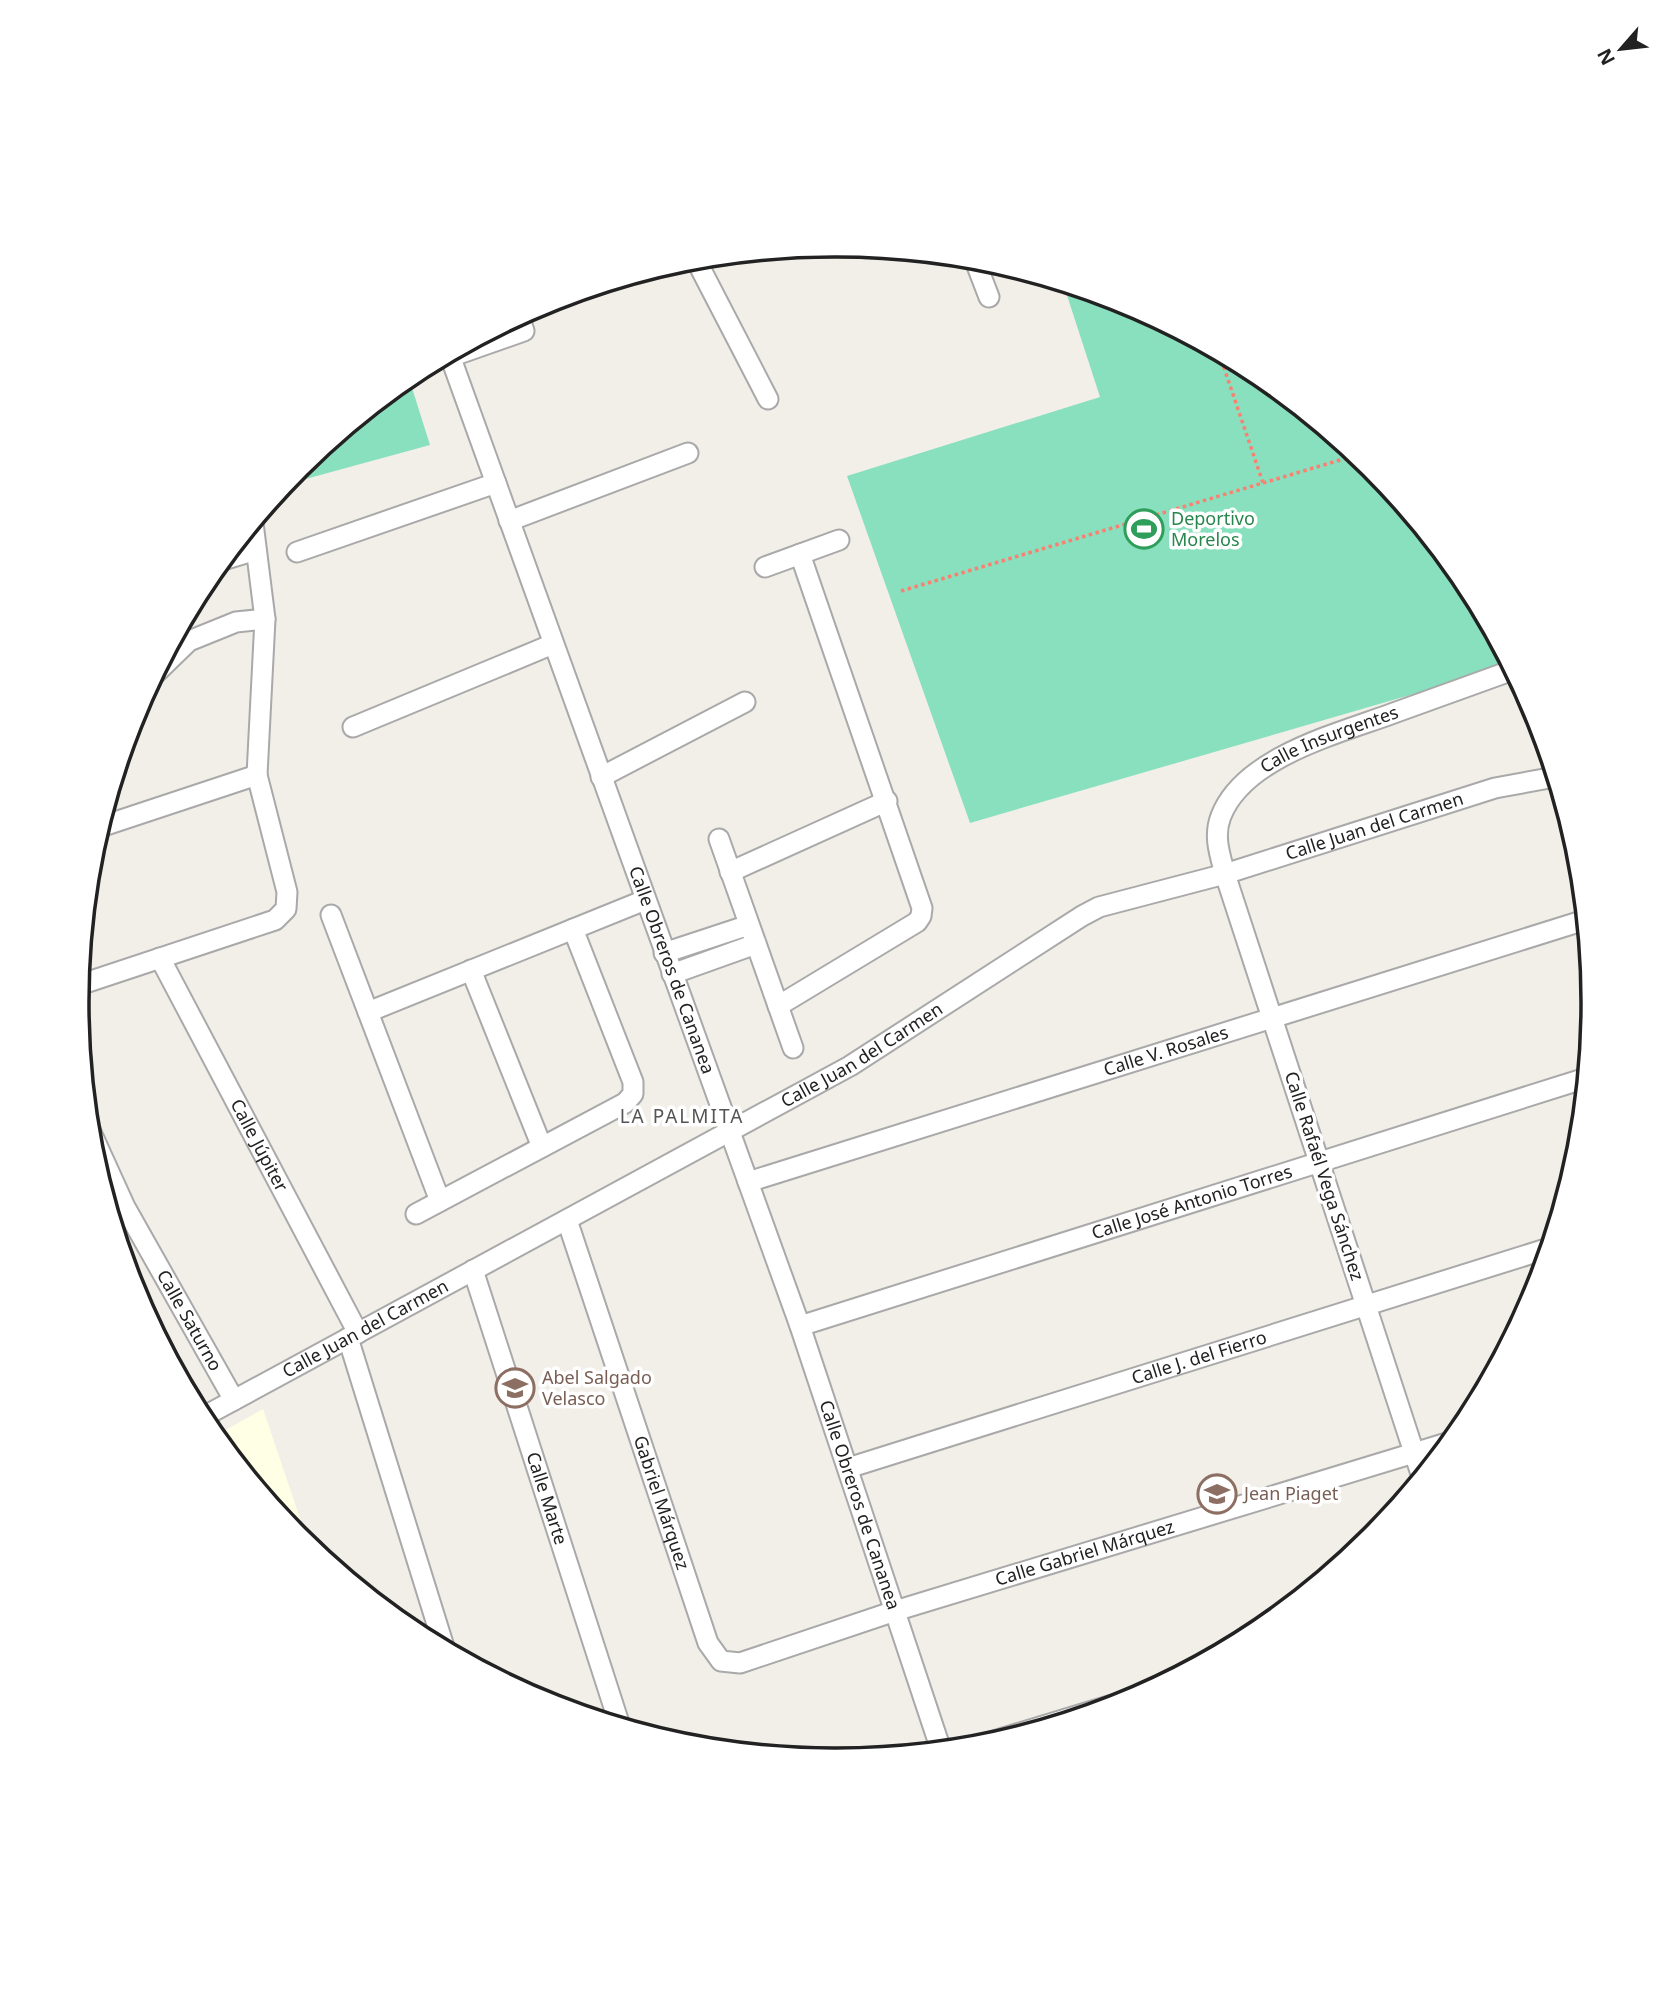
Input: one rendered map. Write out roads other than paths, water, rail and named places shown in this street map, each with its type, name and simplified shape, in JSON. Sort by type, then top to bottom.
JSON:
[{"type":"street","points":[[701,269],[768,399]]},
{"type":"street","points":[[979,271],[989,297]]},
{"type":"street","points":[[490,342],[524,331],[522,326]]},
{"type":"street","name":"Calle Obreros de Cananea","points":[[453,363],[800,1326],[939,1741]]},
{"type":"street","points":[[509,521],[688,453]]},
{"type":"street","points":[[297,552],[496,483]]},
{"type":"street","points":[[90,981],[275,920],[286,909],[287,892],[257,775],[265,620],[254,535]]},
{"type":"street","points":[[765,567],[839,540]]},
{"type":"street","points":[[238,555],[256,550]]},
{"type":"street","points":[[778,1006],[917,922],[922,908],[800,554]]},
{"type":"street","points":[[177,653],[189,641],[236,622],[265,620]]},
{"type":"street","points":[[353,727],[553,644]]},
{"type":"street","name":"Calle Insurgentes","points":[[1225,874],[1217,834],[1220,818],[1239,788],[1252,776],[1272,762],[1306,746],[1504,673]]},
{"type":"street","points":[[601,777],[745,702]]},
{"type":"street","points":[[112,823],[257,775]]},
{"type":"street","name":"Calle Juan del Carmen","points":[[212,1412],[850,1066],[1099,907],[1225,874],[1495,788],[1546,779]]},
{"type":"street","points":[[730,872],[887,801]]},
{"type":"street","points":[[719,839],[793,1048]]},
{"type":"street","name":"Calle Rafaél Vega Sánchez","points":[[1225,874],[1418,1467]]},
{"type":"street","points":[[368,1012],[645,900]]},
{"type":"street","points":[[331,915],[440,1201]]},
{"type":"street","name":"Calle V. Rosales","points":[[748,1182],[1576,923]]},
{"type":"street","points":[[664,953],[749,925]]},
{"type":"street","points":[[416,1214],[625,1103],[633,1094],[633,1082],[573,929]]},
{"type":"street","points":[[672,974],[756,944]]},
{"type":"street","name":"Calle Júpiter","points":[[160,958],[353,1336],[441,1635]]},
{"type":"street","points":[[471,970],[542,1147]]},
{"type":"street","name":"Calle José Antonio Torres","points":[[800,1326],[1576,1081]]},
{"type":"street","name":"Calle Saturno","points":[[110,1176],[125,1207],[234,1400]]},
{"type":"street","name":"Gabriel Márquez","points":[[567,1220],[708,1643],[721,1661]]},
{"type":"street","name":"Calle J. del Fierro","points":[[848,1468],[1537,1252]]},
{"type":"street","name":"Calle Marte","points":[[473,1270],[617,1715]]},
{"type":"street","name":"Calle Gabriel Márquez","points":[[721,1661],[740,1663],[895,1611],[1433,1448]]},
{"type":"place","name":"Deportivo Morelos","points":[[1144,529]]},
{"type":"place","name":"Abel Salgado Velasco","points":[[515,1388]]},
{"type":"place","name":"Jean Piaget","points":[[1217,1494]]},
{"type":"district","name":"LA PALMITA","points":[[682,1116]]}]
